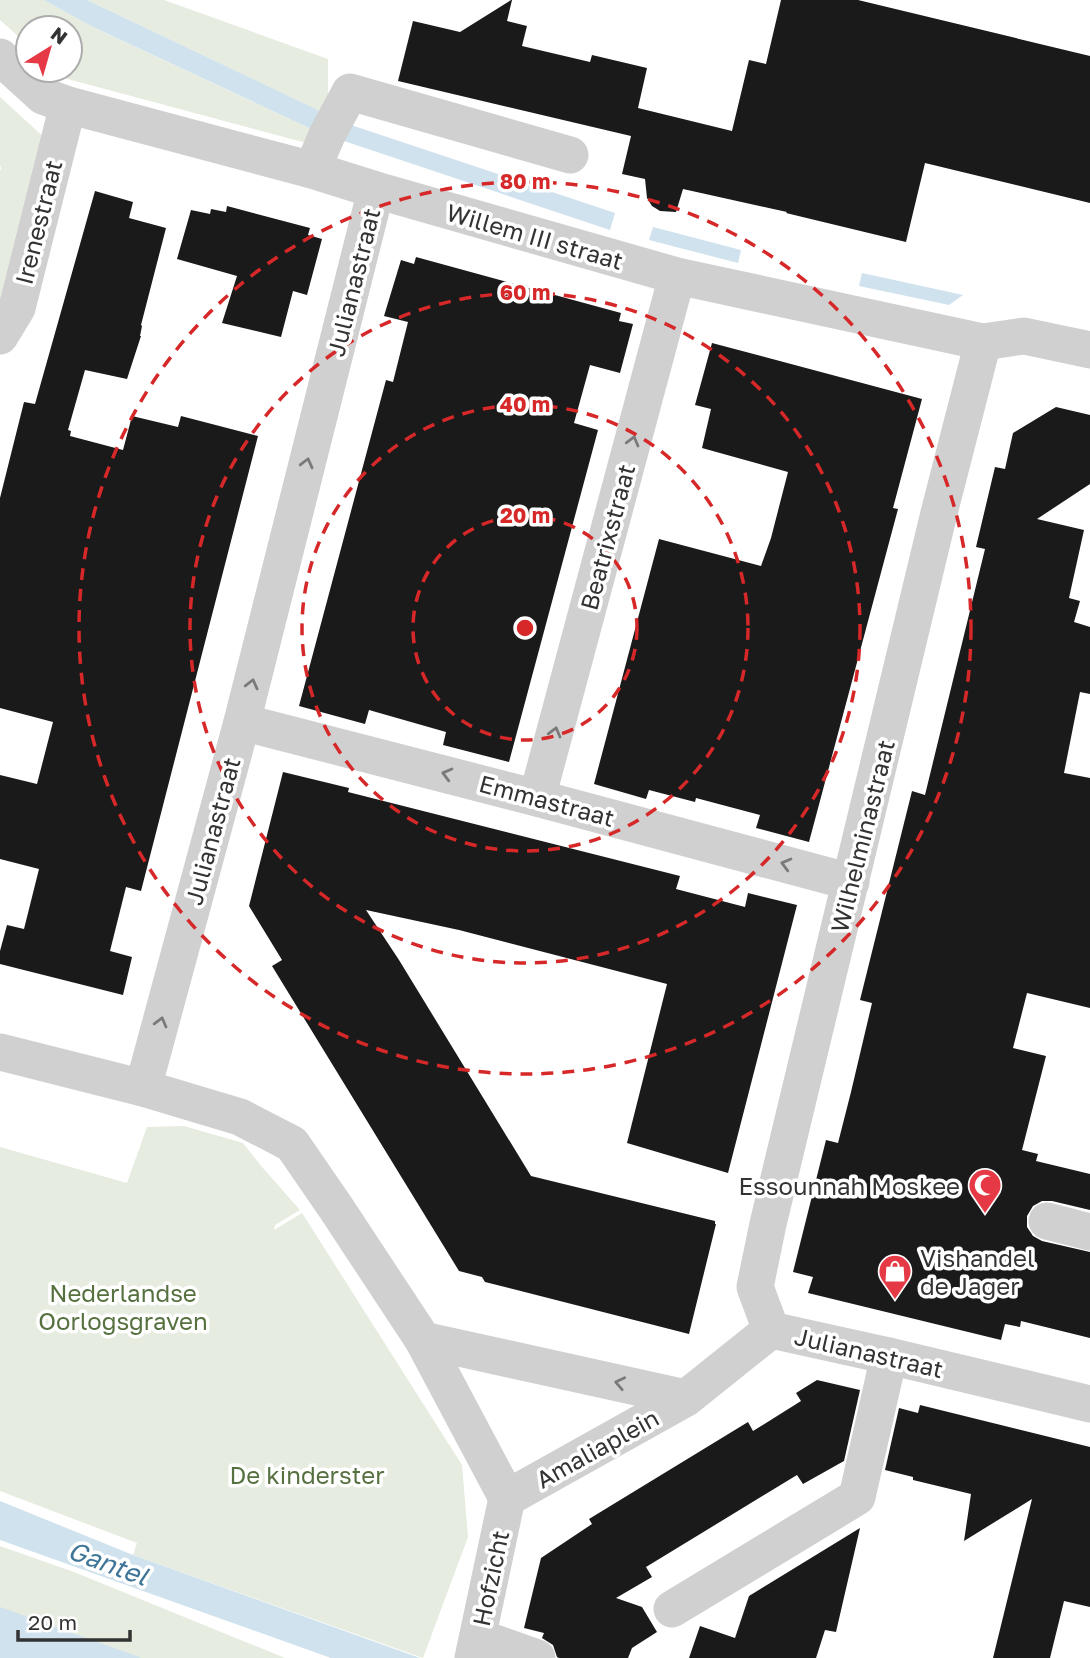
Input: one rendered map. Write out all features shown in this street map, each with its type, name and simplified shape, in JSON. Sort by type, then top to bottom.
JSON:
[{"type":"street","name":"Willem III straat","points":[[0,57],[43,96],[68,105],[312,170],[677,276],[983,342],[1024,336],[1090,350]]},
{"type":"street","points":[[312,170],[331,126],[350,92],[570,155]]},
{"type":"street","name":"Irenestraat","points":[[0,336],[17,308],[68,105]]},
{"type":"street","name":"Julianastraat","points":[[143,1088],[242,722],[376,190]]},
{"type":"street","name":"Beatrixstraat","points":[[537,798],[677,276]]},
{"type":"street","name":"Wilhelminastraat","points":[[771,1330],[755,1287],[768,1224],[983,342]]},
{"type":"street","name":"Emmastraat","points":[[242,722],[851,882]]},
{"type":"street","points":[[0,1052],[143,1088],[240,1117],[292,1144],[423,1340],[507,1498]]},
{"type":"street","points":[[1047,1221],[1090,1232]]},
{"type":"street","name":"Julianastraat","points":[[686,1398],[771,1330],[1090,1404]]},
{"type":"street","points":[[423,1340],[686,1398]]},
{"type":"street","points":[[672,1609],[856,1497],[889,1356]]},
{"type":"street","name":"Amaliaplein","points":[[507,1498],[686,1398]]},
{"type":"street","name":"Hofzicht","points":[[475,1647],[507,1498]]},
{"type":"street","points":[[475,1647],[537,1658]]},
{"type":"green space","points":[[0,0],[44,0],[70,14],[14,14],[14,32],[0,20]]},
{"type":"green space","points":[[87,0],[164,0],[328,59],[328,115]]},
{"type":"green space","points":[[84,22],[320,133],[314,145],[84,83]]},
{"type":"green space","points":[[0,97],[48,141],[0,306],[1,168]]},
{"type":"green space","points":[[184,1126],[243,1143],[300,1210],[275,1225],[274,1230],[302,1213],[462,1465],[468,1537],[423,1658],[133,1555],[137,1543],[0,1491],[0,1147],[127,1183],[147,1127]]},
{"type":"green space","points":[[0,1546],[74,1572],[285,1658],[0,1658]]},
{"type":"water","points":[[44,0],[87,0],[345,123],[615,213],[610,230],[320,133],[93,27],[84,22],[84,14],[69,14]]},
{"type":"water","points":[[653,227],[741,250],[738,263],[649,240]]},
{"type":"water","points":[[862,273],[963,295],[949,305],[859,286]]},
{"type":"water","name":"Gantel","points":[[0,1501],[133,1555],[420,1658],[331,1658],[0,1540]]},
{"type":"water","points":[[0,1607],[142,1658],[0,1658]]},
{"type":"building","points":[[512,0],[507,21],[527,26],[522,46],[590,62],[592,55],[647,68],[638,108],[732,131],[749,60],[766,64],[781,0],[858,0],[1090,56],[1090,203],[925,163],[906,242],[683,189],[676,212],[660,211],[652,206],[647,198],[645,179],[622,174],[631,136],[398,81],[413,21],[460,32]]},
{"type":"building","points":[[95,191],[133,202],[129,218],[166,228],[141,325],[141,336],[127,379],[85,370],[68,430],[71,431],[70,436],[123,450],[132,416],[178,427],[181,416],[258,436],[141,891],[126,887],[110,951],[132,957],[123,995],[0,964],[0,951],[7,925],[24,929],[39,869],[0,859],[0,775],[37,784],[53,722],[0,708],[0,498],[24,402],[35,404]]},
{"type":"building","points":[[227,206],[310,228],[308,235],[322,239],[307,295],[293,291],[281,337],[222,323],[237,276],[177,259],[191,210],[210,214],[211,209],[226,212]]},
{"type":"building","points":[[416,257],[621,313],[619,321],[633,324],[620,373],[590,365],[574,423],[598,430],[509,762],[443,745],[446,732],[369,710],[365,724],[299,706],[386,380],[393,382],[408,322],[384,316],[401,260],[414,264]]},
{"type":"building","points":[[712,343],[922,399],[893,508],[898,509],[809,842],[756,828],[760,815],[696,798],[695,802],[649,790],[646,799],[594,784],[659,539],[761,566],[771,538],[788,472],[702,448],[711,409],[695,405]]},
{"type":"building","points":[[1056,407],[1090,415],[1090,484],[1037,519],[1084,530],[1069,598],[1080,601],[1074,622],[1090,627],[1090,694],[1080,692],[1064,773],[1090,778],[1090,1008],[1027,993],[1013,1048],[1046,1056],[1022,1150],[1038,1154],[1036,1161],[1090,1174],[1090,1210],[1042,1201],[1033,1206],[1027,1216],[1027,1227],[1033,1236],[1042,1241],[1090,1252],[1090,1338],[1021,1321],[1020,1327],[1005,1324],[1001,1340],[808,1293],[813,1277],[793,1272],[826,1140],[838,1143],[851,1092],[872,1003],[860,1000],[912,791],[925,795],[985,549],[976,547],[995,467],[1005,469],[1013,433]]},
{"type":"building","points":[[283,772],[349,788],[348,792],[680,876],[676,889],[745,907],[748,893],[797,905],[728,1173],[627,1143],[667,984],[459,930],[366,910],[531,1176],[715,1221],[689,1334],[485,1282],[482,1277],[459,1271],[272,966],[282,960],[249,906]]},
{"type":"building","points":[[817,1380],[860,1390],[844,1461],[803,1484],[797,1475],[646,1567],[652,1577],[616,1598],[642,1607],[657,1632],[632,1648],[628,1658],[559,1658],[553,1645],[542,1638],[544,1633],[524,1628],[541,1558],[592,1524],[589,1519],[748,1422],[753,1431],[801,1401],[796,1393]]},
{"type":"building","points":[[920,1405],[1090,1447],[1090,1607],[1064,1601],[1050,1658],[993,1658],[1032,1499],[964,1541],[971,1494],[913,1480],[913,1477],[885,1470],[899,1408],[918,1413]]},
{"type":"building","points":[[860,1528],[836,1632],[825,1630],[816,1658],[689,1658],[700,1626],[735,1638],[749,1596]]},
{"type":"place","name":"Essounnah Moskee","points":[[985,1215]]},
{"type":"place","name":"Vishandel de Jager","points":[[895,1301]]},
{"type":"park label","name":"Nederlandse Oorlogsgraven","points":[[123,1306]]},
{"type":"park label","name":"De kinderster","points":[[307,1474]]}]
